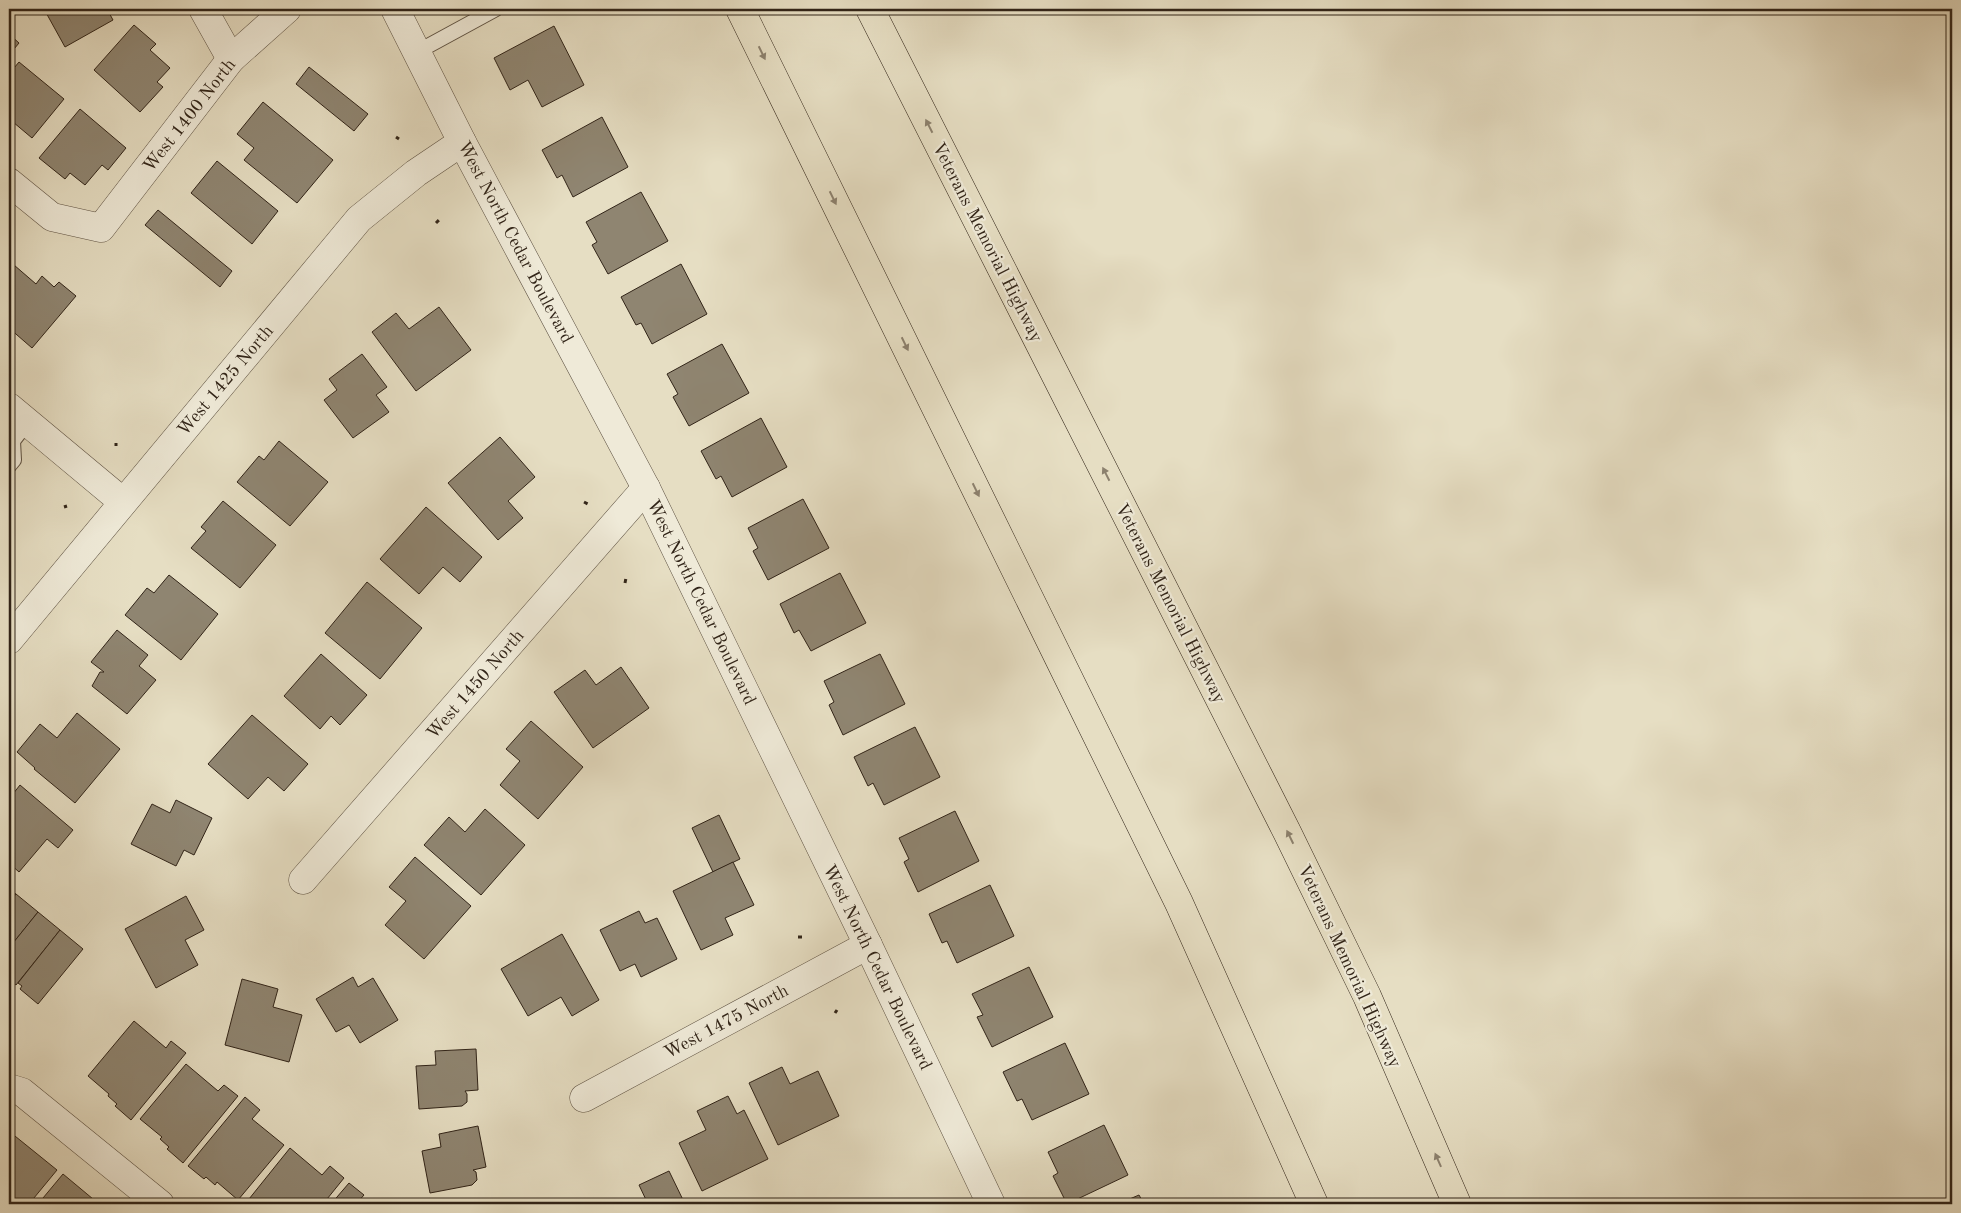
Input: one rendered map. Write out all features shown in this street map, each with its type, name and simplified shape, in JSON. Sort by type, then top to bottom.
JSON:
[{"type":"highway","points":[[740,9],[1179,903],[1314,1204]]},
{"type":"highway","name":"Veterans Memorial Highway","points":[[870,9],[1292,840],[1367,996],[1458,1204]]},
{"type":"street","points":[[203,9],[231,59]]},
{"type":"street","name":"West 1400 North","points":[[9,182],[52,217],[101,228],[231,59],[287,9]]},
{"type":"street","name":"West North Cedar Boulevard","points":[[395,9],[462,142],[646,488],[868,944],[991,1204]]},
{"type":"street","name":"West 1425 North","points":[[9,640],[359,219],[416,173],[462,142]]},
{"type":"street","points":[[15,428],[123,502]]},
{"type":"street","name":"West 1450 North","points":[[303,880],[646,488]]},
{"type":"street","name":"West 1475 North","points":[[584,1098],[868,944]]},
{"type":"street","points":[[9,1088],[22,1092],[160,1204]]},
{"type":"lane","points":[[417,52],[496,9]]},
{"type":"lane","points":[[9,466],[14,460],[15,428]]},
{"type":"path","points":[[625,583],[626,578]]},
{"type":"building","points":[[44,9],[107,9],[113,20],[65,47]]},
{"type":"building","points":[[134,25],[156,44],[150,50],[170,68],[157,82],[163,87],[140,112],[94,70]]},
{"type":"building","points":[[554,26],[584,85],[542,107],[528,80],[510,90],[494,58]]},
{"type":"building","points":[[9,34],[19,43],[9,55]]},
{"type":"building","points":[[19,62],[64,99],[32,138],[13,122],[9,127],[9,74]]},
{"type":"building","points":[[309,67],[368,114],[354,131],[296,84]]},
{"type":"building","points":[[263,102],[333,160],[297,203],[244,160],[254,148],[237,134]]},
{"type":"building","points":[[80,109],[126,148],[108,170],[102,165],[85,185],[70,173],[65,179],[39,158]]},
{"type":"building","points":[[602,117],[628,167],[573,197],[562,175],[557,178],[542,150]]},
{"type":"building","points":[[217,161],[278,211],[252,244],[191,193]]},
{"type":"building","points":[[641,192],[668,241],[608,274],[592,245],[597,242],[586,222]]},
{"type":"building","points":[[158,210],[232,271],[220,287],[145,225]]},
{"type":"building","points":[[681,264],[707,314],[652,344],[641,323],[636,325],[621,297]]},
{"type":"building","points":[[14,265],[36,284],[42,276],[54,287],[59,282],[76,296],[32,348],[9,328],[9,272]]},
{"type":"building","points":[[439,307],[471,350],[416,391],[372,332],[396,313],[409,329]]},
{"type":"building","points":[[722,344],[749,393],[689,426],[673,397],[678,394],[667,374]]},
{"type":"building","points":[[362,354],[387,387],[376,395],[389,412],[353,438],[324,400],[337,390],[329,379]]},
{"type":"building","points":[[761,418],[787,467],[732,497],[721,476],[716,479],[701,451]]},
{"type":"building","points":[[500,437],[535,477],[508,501],[523,518],[498,540],[448,483]]},
{"type":"building","points":[[279,441],[328,482],[290,526],[237,482],[259,456],[264,460]]},
{"type":"building","points":[[803,499],[829,548],[768,580],[753,551],[758,548],[748,528]]},
{"type":"building","points":[[223,501],[276,545],[240,588],[191,548],[206,531],[201,527]]},
{"type":"building","points":[[426,507],[482,557],[460,582],[443,567],[419,594],[380,559]]},
{"type":"building","points":[[840,573],[866,623],[811,651],[799,630],[794,633],[780,604]]},
{"type":"building","points":[[169,575],[218,614],[181,660],[125,615],[147,588],[154,593]]},
{"type":"building","points":[[367,582],[422,628],[380,679],[325,633]]},
{"type":"building","points":[[117,630],[148,655],[139,666],[156,680],[127,714],[92,686],[100,672],[104,672],[91,662]]},
{"type":"building","points":[[321,654],[367,695],[340,725],[331,716],[320,729],[284,696]]},
{"type":"building","points":[[880,654],[905,704],[843,735],[829,705],[834,702],[824,681]]},
{"type":"building","points":[[621,667],[649,708],[593,748],[554,692],[585,670],[596,685]]},
{"type":"building","points":[[77,713],[120,749],[75,803],[34,769],[17,752],[40,724],[57,738]]},
{"type":"building","points":[[252,715],[308,764],[284,791],[268,777],[248,799],[208,764]]},
{"type":"building","points":[[531,721],[583,767],[538,819],[500,785],[520,761],[506,749]]},
{"type":"building","points":[[915,727],[940,777],[884,805],[873,783],[868,786],[854,757]]},
{"type":"building","points":[[20,785],[73,830],[58,848],[47,839],[19,872],[9,863],[9,799]]},
{"type":"building","points":[[176,800],[212,818],[194,855],[184,850],[176,866],[131,844],[152,804],[170,813]]},
{"type":"building","points":[[485,809],[525,845],[481,895],[424,845],[449,817],[465,832]]},
{"type":"building","points":[[955,811],[979,861],[918,892],[904,862],[909,859],[899,838]]},
{"type":"building","points":[[719,815],[740,859],[713,872],[692,828]]},
{"type":"building","points":[[415,857],[471,906],[424,959],[385,925],[406,901],[389,887]]},
{"type":"building","points":[[733,862],[754,905],[725,918],[733,935],[701,950],[673,891]]},
{"type":"building","points":[[990,885],[1014,936],[957,963],[947,941],[942,943],[929,914]]},
{"type":"building","points":[[9,888],[16,894],[9,903]]},
{"type":"building","points":[[16,894],[38,912],[9,948],[9,903]]},
{"type":"building","points":[[186,896],[204,930],[185,940],[198,965],[156,988],[125,929]]},
{"type":"building","points":[[639,911],[645,923],[657,918],[677,959],[641,977],[635,964],[620,971],[600,930]]},
{"type":"building","points":[[38,912],[60,930],[16,985],[9,980],[9,948]]},
{"type":"building","points":[[60,930],[83,949],[38,1004],[20,989],[22,986],[18,983]]},
{"type":"building","points":[[562,934],[599,1000],[572,1016],[561,997],[528,1016],[501,969]]},
{"type":"building","points":[[1029,967],[1053,1017],[992,1047],[977,1017],[983,1015],[972,994]]},
{"type":"building","points":[[353,977],[358,987],[373,978],[398,1020],[360,1043],[349,1025],[336,1032],[316,999]]},
{"type":"building","points":[[242,979],[278,989],[273,1007],[302,1015],[289,1062],[225,1045]]},
{"type":"building","points":[[134,1021],[166,1048],[171,1041],[186,1053],[131,1120],[115,1106],[117,1104],[108,1096],[109,1094],[88,1076]]},
{"type":"building","points":[[1065,1043],[1089,1094],[1032,1120],[1022,1099],[1017,1101],[1003,1072]]},
{"type":"building","points":[[476,1049],[478,1090],[465,1091],[467,1102],[462,1106],[419,1109],[416,1066],[436,1065],[435,1051]]},
{"type":"building","points":[[186,1064],[218,1091],[224,1085],[238,1096],[183,1163],[167,1149],[169,1147],[160,1139],[162,1137],[140,1119]]},
{"type":"building","points":[[782,1067],[790,1084],[818,1071],[839,1116],[778,1145],[749,1083]]},
{"type":"building","points":[[728,1096],[737,1114],[744,1110],[768,1159],[702,1191],[679,1143],[706,1130],[697,1111]]},
{"type":"building","points":[[245,1097],[260,1110],[252,1119],[284,1145],[238,1200],[217,1182],[215,1185],[206,1177],[204,1179],[188,1166]]},
{"type":"building","points":[[1104,1125],[1128,1175],[1067,1204],[1053,1176],[1058,1173],[1048,1152]]},
{"type":"building","points":[[478,1126],[486,1167],[473,1170],[476,1172],[477,1180],[472,1185],[430,1193],[422,1151],[441,1147],[439,1134]]},
{"type":"building","points":[[10,1132],[57,1170],[29,1204],[9,1204]]},
{"type":"building","points":[[290,1148],[322,1175],[330,1166],[344,1178],[323,1204],[245,1204]]},
{"type":"building","points":[[669,1171],[685,1204],[648,1204],[639,1185]]},
{"type":"building","points":[[63,1174],[99,1204],[38,1204]]},
{"type":"building","points":[[349,1183],[364,1195],[356,1204],[331,1204]]},
{"type":"building","points":[[1139,1195],[1144,1204],[1118,1204]]}]
